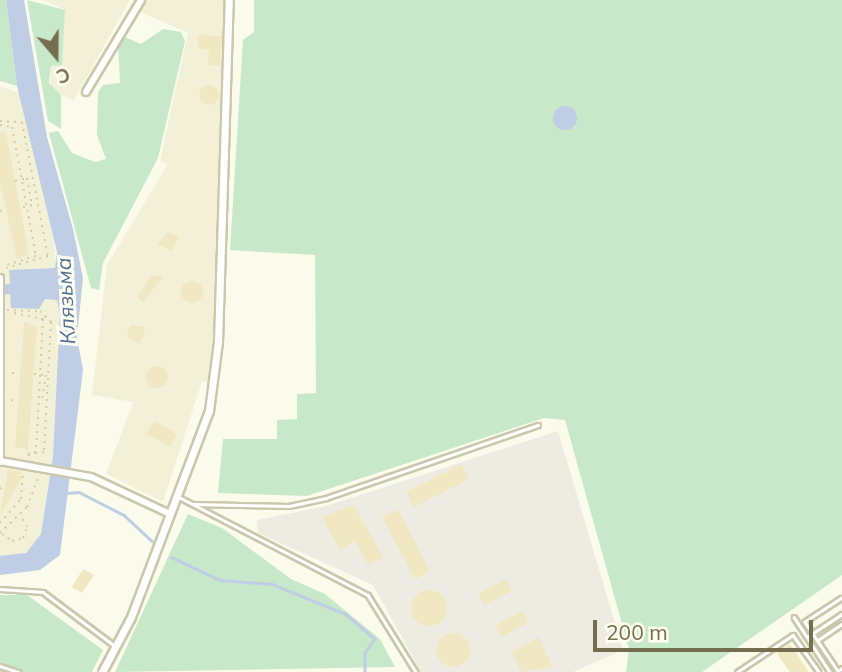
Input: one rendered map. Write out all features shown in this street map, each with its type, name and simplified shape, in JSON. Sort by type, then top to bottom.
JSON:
[{"type":"street","points":[[86,92],[141,0]]},
{"type":"street","points":[[101,672],[115,646],[170,514],[214,385],[229,0]]},
{"type":"street","points":[[0,278],[0,462],[37,464],[91,477],[170,514]]},
{"type":"lane","points":[[193,504],[289,506],[326,498],[538,425]]},
{"type":"lane","points":[[176,496],[368,595],[416,672]]},
{"type":"lane","points":[[0,589],[43,592],[115,646]]},
{"type":"lane","points":[[842,598],[805,622],[838,671],[842,668]]},
{"type":"lane","points":[[806,637],[842,614]]},
{"type":"lane","points":[[793,617],[830,672]]},
{"type":"lane","points":[[817,640],[842,624]]},
{"type":"lane","points":[[737,672],[793,635],[819,672]]},
{"type":"lane","points":[[0,666],[19,672]]},
{"type":"path","points":[[22,122],[47,260],[7,266],[36,258],[12,127],[0,123],[22,122]]},
{"type":"path","points":[[15,181],[27,178],[30,191],[32,205],[20,208]]},
{"type":"path","points":[[30,191],[36,190]]},
{"type":"path","points":[[0,211],[5,210]]},
{"type":"path","points":[[1,303],[40,311],[50,320],[50,387],[43,456],[25,454]]},
{"type":"path","points":[[14,313],[42,316],[41,402],[36,452],[16,457]]},
{"type":"path","points":[[12,373],[19,373]]},
{"type":"path","points":[[34,374],[41,374]]},
{"type":"path","points":[[41,374],[45,387],[41,402]]},
{"type":"path","points":[[45,387],[50,387]]},
{"type":"path","points":[[11,400],[18,401]]},
{"type":"path","points":[[33,402],[41,402]]},
{"type":"path","points":[[0,523],[20,501],[23,472]]},
{"type":"path","points":[[20,515],[27,527],[23,538],[8,540],[0,532],[27,507],[40,473]]},
{"type":"path","points":[[15,496],[27,507]]},
{"type":"shaded area","points":[[0,0],[6,0],[17,86],[0,81]]},
{"type":"shaded area","points":[[27,0],[65,10],[62,65],[51,66],[49,83],[61,95],[61,129],[48,121]]},
{"type":"shaded area","points":[[43,0],[130,0],[74,100],[50,90],[51,66],[61,65],[65,10]]},
{"type":"shaded area","points":[[147,0],[224,0],[213,344],[208,381],[202,381],[163,502],[106,474],[133,402],[92,395],[107,265],[167,165],[160,161],[188,33],[140,12]]},
{"type":"shaded area","points":[[254,0],[842,0],[842,575],[702,672],[626,672],[629,649],[565,420],[544,418],[307,496],[218,493],[223,439],[277,439],[277,420],[297,419],[297,394],[316,393],[315,255],[230,250],[243,40],[254,32]]},
{"type":"shaded area","points":[[163,29],[181,32],[185,41],[158,158],[103,263],[99,290],[91,288],[49,133],[58,131],[72,153],[95,162],[106,159],[97,135],[98,92],[103,85],[120,83],[118,43],[125,37],[141,44]]},
{"type":"shaded area","points":[[0,86],[19,93],[26,112],[52,218],[60,313],[53,456],[41,534],[33,548],[15,557],[0,556]]},
{"type":"shaded area","points":[[558,431],[623,650],[573,672],[421,672],[373,585],[258,533],[257,520],[326,506]]},
{"type":"shaded area","points":[[188,514],[222,528],[291,579],[325,594],[380,639],[395,667],[115,672]]},
{"type":"shaded area","points":[[0,595],[27,595],[103,650],[92,672],[0,672]]},
{"type":"water","name":"Клязьма","points":[[6,0],[24,0],[47,137],[73,229],[83,278],[77,337],[83,370],[60,555],[40,570],[0,575],[0,556],[26,553],[41,534],[53,456],[60,313],[57,300],[45,299],[39,309],[11,308],[10,294],[0,295],[0,285],[10,284],[9,270],[55,268],[57,252],[17,86]]},
{"type":"water","points":[[565,106],[576,113],[577,118],[570,129],[565,130],[554,123],[553,118],[560,107]]},
{"type":"building","points":[[198,35],[222,36],[220,66],[208,65],[209,49],[198,49]]},
{"type":"building","points":[[209,85],[216,88],[219,95],[216,102],[209,105],[202,102],[199,95],[202,88]]},
{"type":"building","points":[[6,132],[29,254],[17,259],[0,183],[0,133]]},
{"type":"building","points":[[168,232],[179,237],[172,251],[157,244]]},
{"type":"building","points":[[151,275],[163,277],[143,302],[137,298]]},
{"type":"building","points":[[188,281],[196,281],[203,288],[203,296],[196,303],[188,303],[181,296],[181,288]]},
{"type":"building","points":[[24,322],[37,326],[28,450],[15,447]]},
{"type":"building","points":[[131,325],[146,327],[140,343],[126,337]]},
{"type":"building","points":[[157,366],[165,369],[168,377],[165,385],[157,388],[149,385],[146,377],[149,369]]},
{"type":"building","points":[[154,421],[177,434],[170,447],[146,434]]},
{"type":"building","points":[[461,464],[469,479],[414,507],[406,492]]},
{"type":"building","points":[[8,470],[22,472],[21,480],[0,515]]},
{"type":"building","points":[[354,505],[383,557],[368,565],[355,541],[340,550],[322,517]]},
{"type":"building","points":[[398,509],[430,571],[415,579],[382,517]]},
{"type":"building","points":[[83,569],[94,575],[82,593],[72,587]]},
{"type":"building","points":[[506,579],[512,591],[484,605],[478,594]]},
{"type":"building","points":[[429,590],[441,596],[447,608],[441,620],[429,626],[417,620],[411,608],[417,596]]},
{"type":"building","points":[[523,611],[529,622],[501,637],[495,625]]},
{"type":"building","points":[[453,633],[465,638],[470,650],[465,662],[453,667],[441,662],[436,650],[441,638]]},
{"type":"building","points":[[539,637],[552,667],[521,672],[511,652]]},
{"type":"building","points":[[790,644],[809,672],[790,672],[777,654]]},
{"type":"waterway","points":[[66,493],[79,492],[124,515],[152,541]]},
{"type":"waterway","points":[[171,557],[220,580],[272,584],[346,614],[375,639],[365,653],[365,672]]}]
